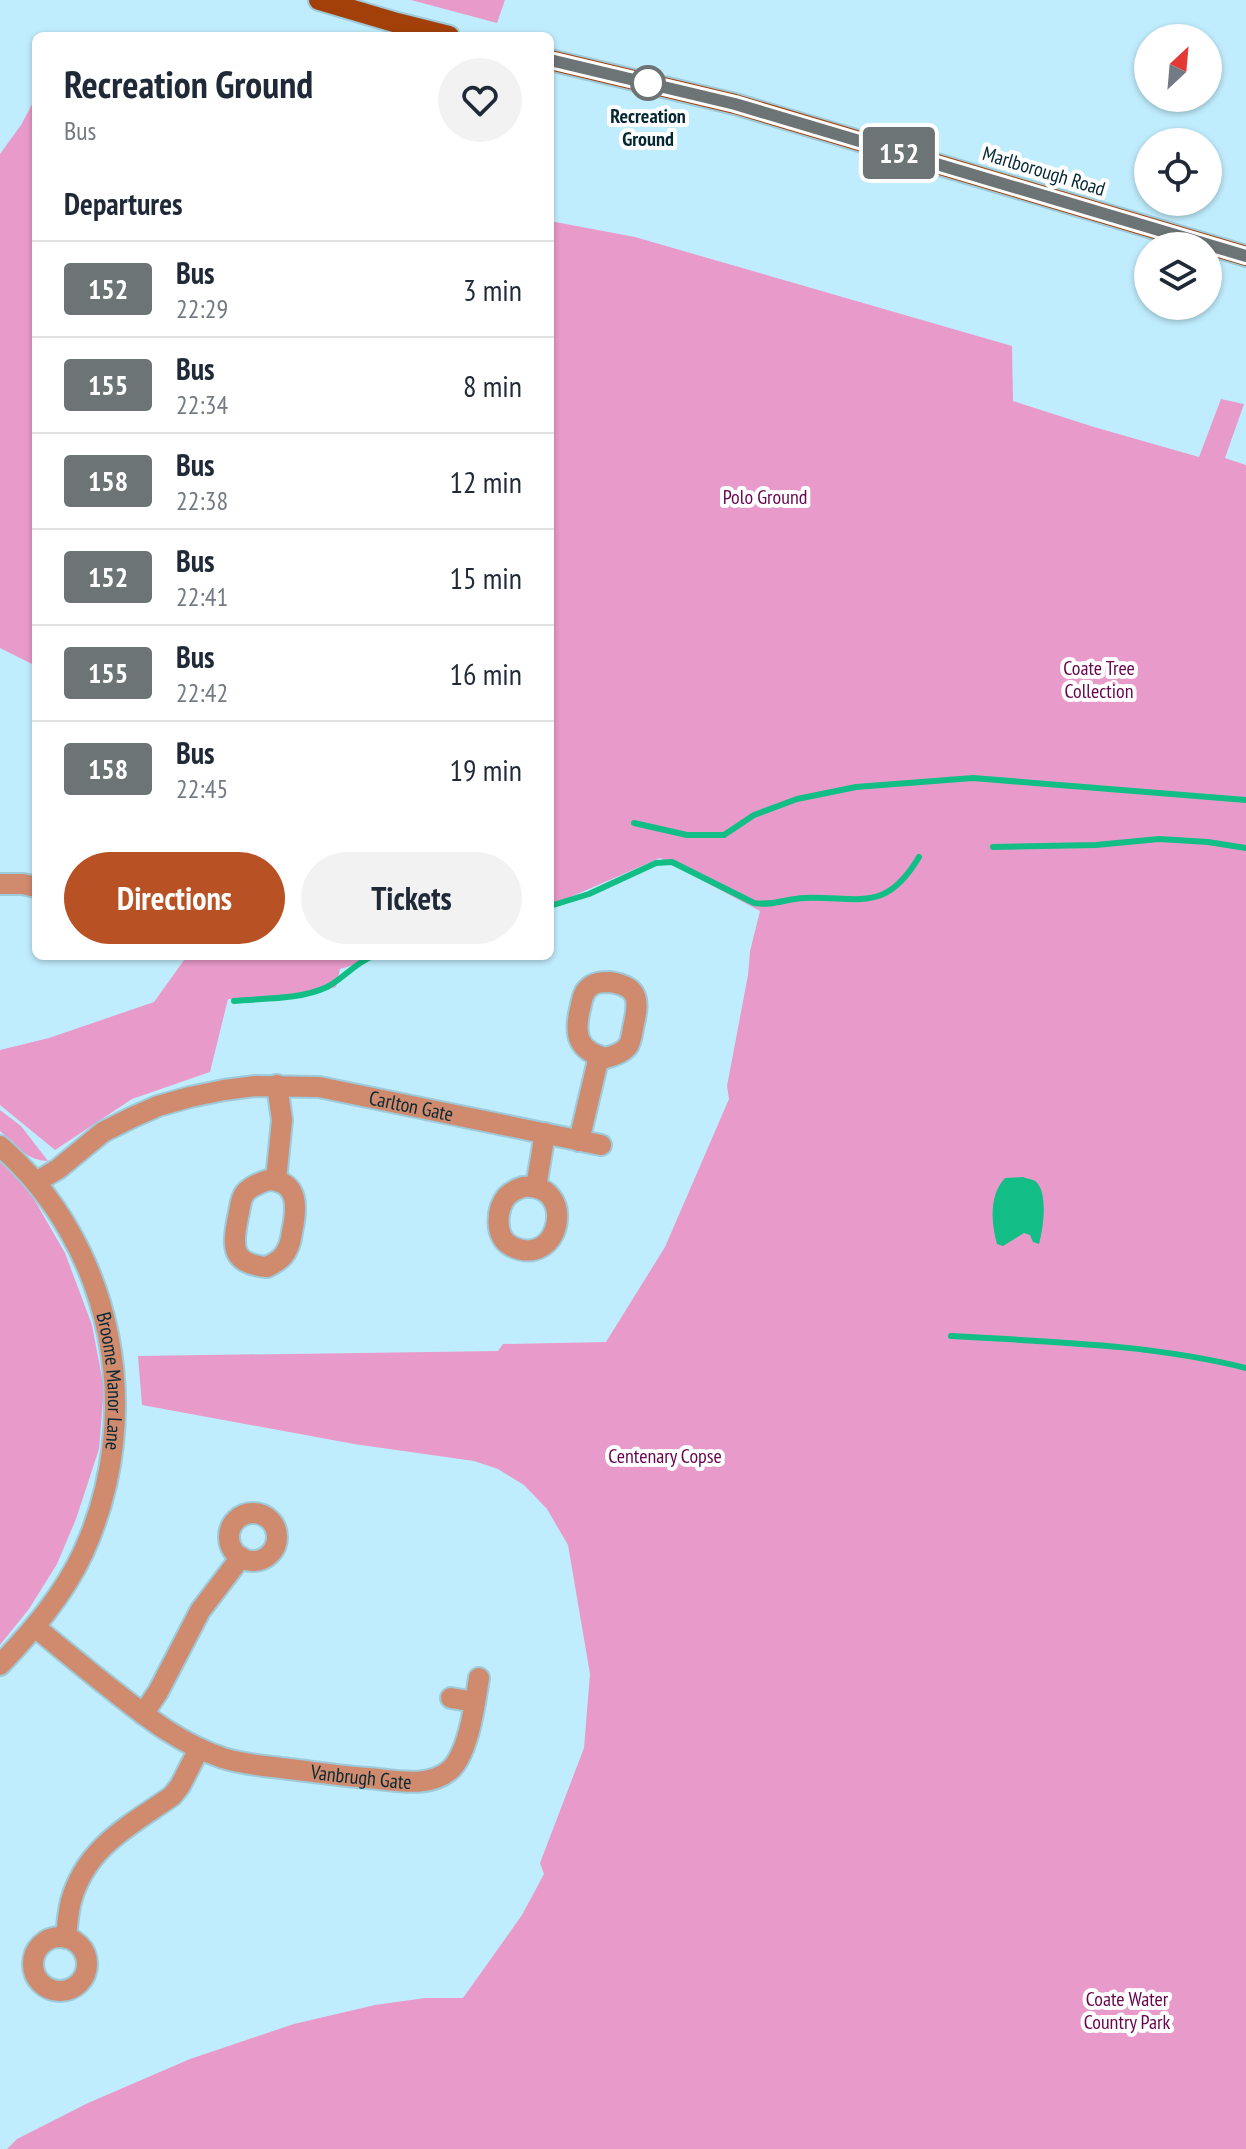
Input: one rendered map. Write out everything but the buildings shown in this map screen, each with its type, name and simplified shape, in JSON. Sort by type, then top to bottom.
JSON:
[{"type":"main road","points":[[319,0],[433,32]]},
{"type":"main road","name":"Marlborough Road","points":[[554,61],[746,107],[1246,256]]},
{"type":"street","points":[[0,884],[32,886]]},
{"type":"street","points":[[579,1141],[599,1056]]},
{"type":"street","points":[[276,1180],[282,1120],[277,1085]]},
{"type":"street","name":"Carlton Gate","points":[[36,1182],[58,1169],[103,1132],[158,1106],[224,1090],[277,1085],[319,1087],[601,1145]]},
{"type":"street","points":[[536,1187],[545,1133]]},
{"type":"street","name":"Broome Manor Lane","points":[[0,1146],[36,1182],[58,1211],[82,1255],[106,1322],[115,1367],[116,1411],[106,1484],[82,1554],[35,1627],[0,1665]]},
{"type":"street","points":[[143,1714],[158,1692],[200,1611],[241,1557]]},
{"type":"street","name":"Vanbrugh Gate","points":[[35,1627],[143,1714],[199,1749],[242,1763],[362,1778],[425,1781],[450,1770],[457,1761],[468,1732],[479,1678]]},
{"type":"street","points":[[451,1698],[475,1702]]},
{"type":"street","points":[[66,1938],[71,1900],[88,1863],[107,1841],[172,1796],[199,1749]]},
{"type":"green space","points":[[411,0],[505,0],[497,23]]},
{"type":"green space","points":[[32,104],[32,664],[0,648],[0,154]]},
{"type":"green space","points":[[554,222],[635,237],[1012,346],[1013,401],[1199,457],[1221,399],[1244,404],[1225,458],[1246,465],[1246,2149],[7,2149],[17,2139],[88,2103],[190,2059],[294,2024],[375,2005],[425,1998],[463,1998],[522,1915],[544,1874],[540,1863],[584,1748],[590,1674],[568,1545],[547,1509],[524,1485],[498,1469],[474,1461],[354,1444],[142,1405],[138,1356],[498,1351],[503,1344],[606,1342],[665,1247],[729,1099],[727,1086],[750,951],[760,911],[660,858],[554,904]]},
{"type":"green space","points":[[184,960],[370,960],[340,969],[336,987],[278,999],[228,999],[210,1072],[132,1099],[55,1150],[0,1105],[0,1050],[49,1038],[154,1002]]},
{"type":"green space","points":[[0,1110],[21,1126],[48,1161],[28,1155],[0,1131]]},
{"type":"green space","points":[[0,1158],[27,1187],[65,1253],[92,1325],[104,1388],[99,1449],[76,1519],[57,1564],[29,1609],[0,1645]]},
{"type":"shaded area","points":[[1023,1177],[1035,1181],[1042,1193],[1043,1221],[1039,1244],[1024,1233],[1003,1246],[997,1244],[993,1227],[996,1193],[1005,1178]]},
{"type":"waterway","points":[[634,823],[687,835],[724,835],[754,815],[797,799],[856,787],[973,778],[1246,800]]},
{"type":"waterway","points":[[993,847],[1096,845],[1159,839],[1246,848]]},
{"type":"waterway","points":[[554,905],[589,894],[656,863],[672,862],[754,903],[804,898],[870,898],[895,887],[919,857]]},
{"type":"waterway","points":[[234,1001],[316,991],[366,960]]},
{"type":"waterway","points":[[951,1336],[1137,1349],[1246,1368]]},
{"type":"bus line","name":"152","points":[[554,61],[735,104],[1246,256]]},
{"type":"place","name":"Recreation Ground","points":[[648,83]]},
{"type":"park label","name":"Polo Ground","points":[[765,497]]},
{"type":"park label","name":"Coate Tree Collection","points":[[1099,680]]},
{"type":"park label","name":"Centenary Copse","points":[[665,1456]]},
{"type":"park label","name":"Coate Water Country Park","points":[[1127,2010]]}]
